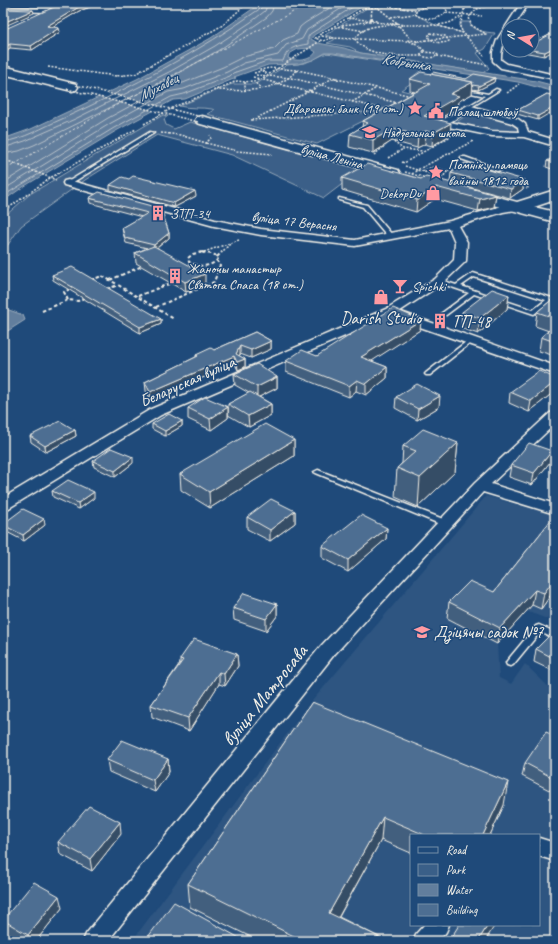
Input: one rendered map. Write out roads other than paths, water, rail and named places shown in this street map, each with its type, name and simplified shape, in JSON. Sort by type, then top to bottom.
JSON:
[{"type":"main road","points":[[3,70],[72,87]]},
{"type":"main road","name":"вуліца Леніна","points":[[202,120],[415,173]]},
{"type":"main road","points":[[454,190],[555,217]]},
{"type":"main road","points":[[518,207],[555,195]]},
{"type":"street","points":[[515,18],[525,3]]},
{"type":"street","points":[[3,9],[52,9],[36,16]]},
{"type":"street","points":[[500,43],[496,54],[497,61],[504,66],[555,77]]},
{"type":"street","points":[[524,134],[522,126],[515,121],[468,108],[442,123],[486,134],[504,136],[524,134],[555,143]]},
{"type":"street","name":"вуліца 17 Верасня","points":[[68,183],[214,223],[260,232],[356,243],[452,224],[502,209],[518,207]]},
{"type":"street","name":"Беларуская вуліца","points":[[3,505],[156,412],[390,312],[439,281],[460,261],[461,242],[452,224]]},
{"type":"street","points":[[390,312],[555,370]]},
{"type":"street","name":"вуліца Матросава","points":[[94,941],[327,651],[445,522],[480,486],[555,416]]},
{"type":"street","points":[[480,486],[555,509]]},
{"type":"street","points":[[540,847],[555,852]]},
{"type":"street","points":[[424,941],[437,926]]},
{"type":"lane","points":[[460,89],[489,95]]},
{"type":"lane","points":[[468,108],[497,90]]},
{"type":"lane","points":[[68,183],[152,133]]},
{"type":"lane","points":[[463,158],[499,170]]},
{"type":"lane","points":[[341,199],[365,206],[391,237]]},
{"type":"lane","points":[[439,281],[457,287],[534,312],[550,299],[473,275],[457,287]]},
{"type":"lane","points":[[444,314],[473,292]]},
{"type":"lane","points":[[428,374],[471,340]]},
{"type":"lane","points":[[318,472],[445,522]]},
{"type":"lane","points":[[510,663],[538,628],[555,636]]},
{"type":"water","points":[[261,3],[368,3],[314,35],[311,39],[318,43],[361,53],[536,81],[555,86],[555,92],[518,82],[325,53],[313,60],[298,64],[268,65],[234,77],[236,78],[185,99],[173,100],[116,131],[23,187],[3,201],[3,139],[31,129],[137,79],[211,38]],"holes":[[[310,48],[316,52],[311,57],[303,60],[288,58],[289,54],[298,49]]]},
{"type":"water","points":[[9,310],[23,315],[25,320],[3,334],[3,311]]},
{"type":"place","name":"Дваранскі банк (19 ст.)","points":[[415,108]]},
{"type":"place","name":"Палац шлюбаў","points":[[436,111]]},
{"type":"place","name":"Нядзельная школа","points":[[370,132]]},
{"type":"place","name":"Помнік у памяць вайны 1812 года","points":[[436,172]]},
{"type":"place","name":"DekopDu","points":[[433,193]]},
{"type":"place","name":"ЗТП-34","points":[[158,213]]},
{"type":"place","name":"Жаночы манастыр Святога Спаса (18 ст.)","points":[[175,276]]},
{"type":"place","name":"Spichki","points":[[400,286]]},
{"type":"place","name":"Darish Studio","points":[[381,297]]},
{"type":"place","name":"ТП-48","points":[[440,321]]},
{"type":"place","name":"Дзіцячы садок №7","points":[[422,632]]},
{"type":"water label","name":"Кобрынка","points":[[406,62]]},
{"type":"water label","name":"Мухавец","points":[[158,87]]}]
